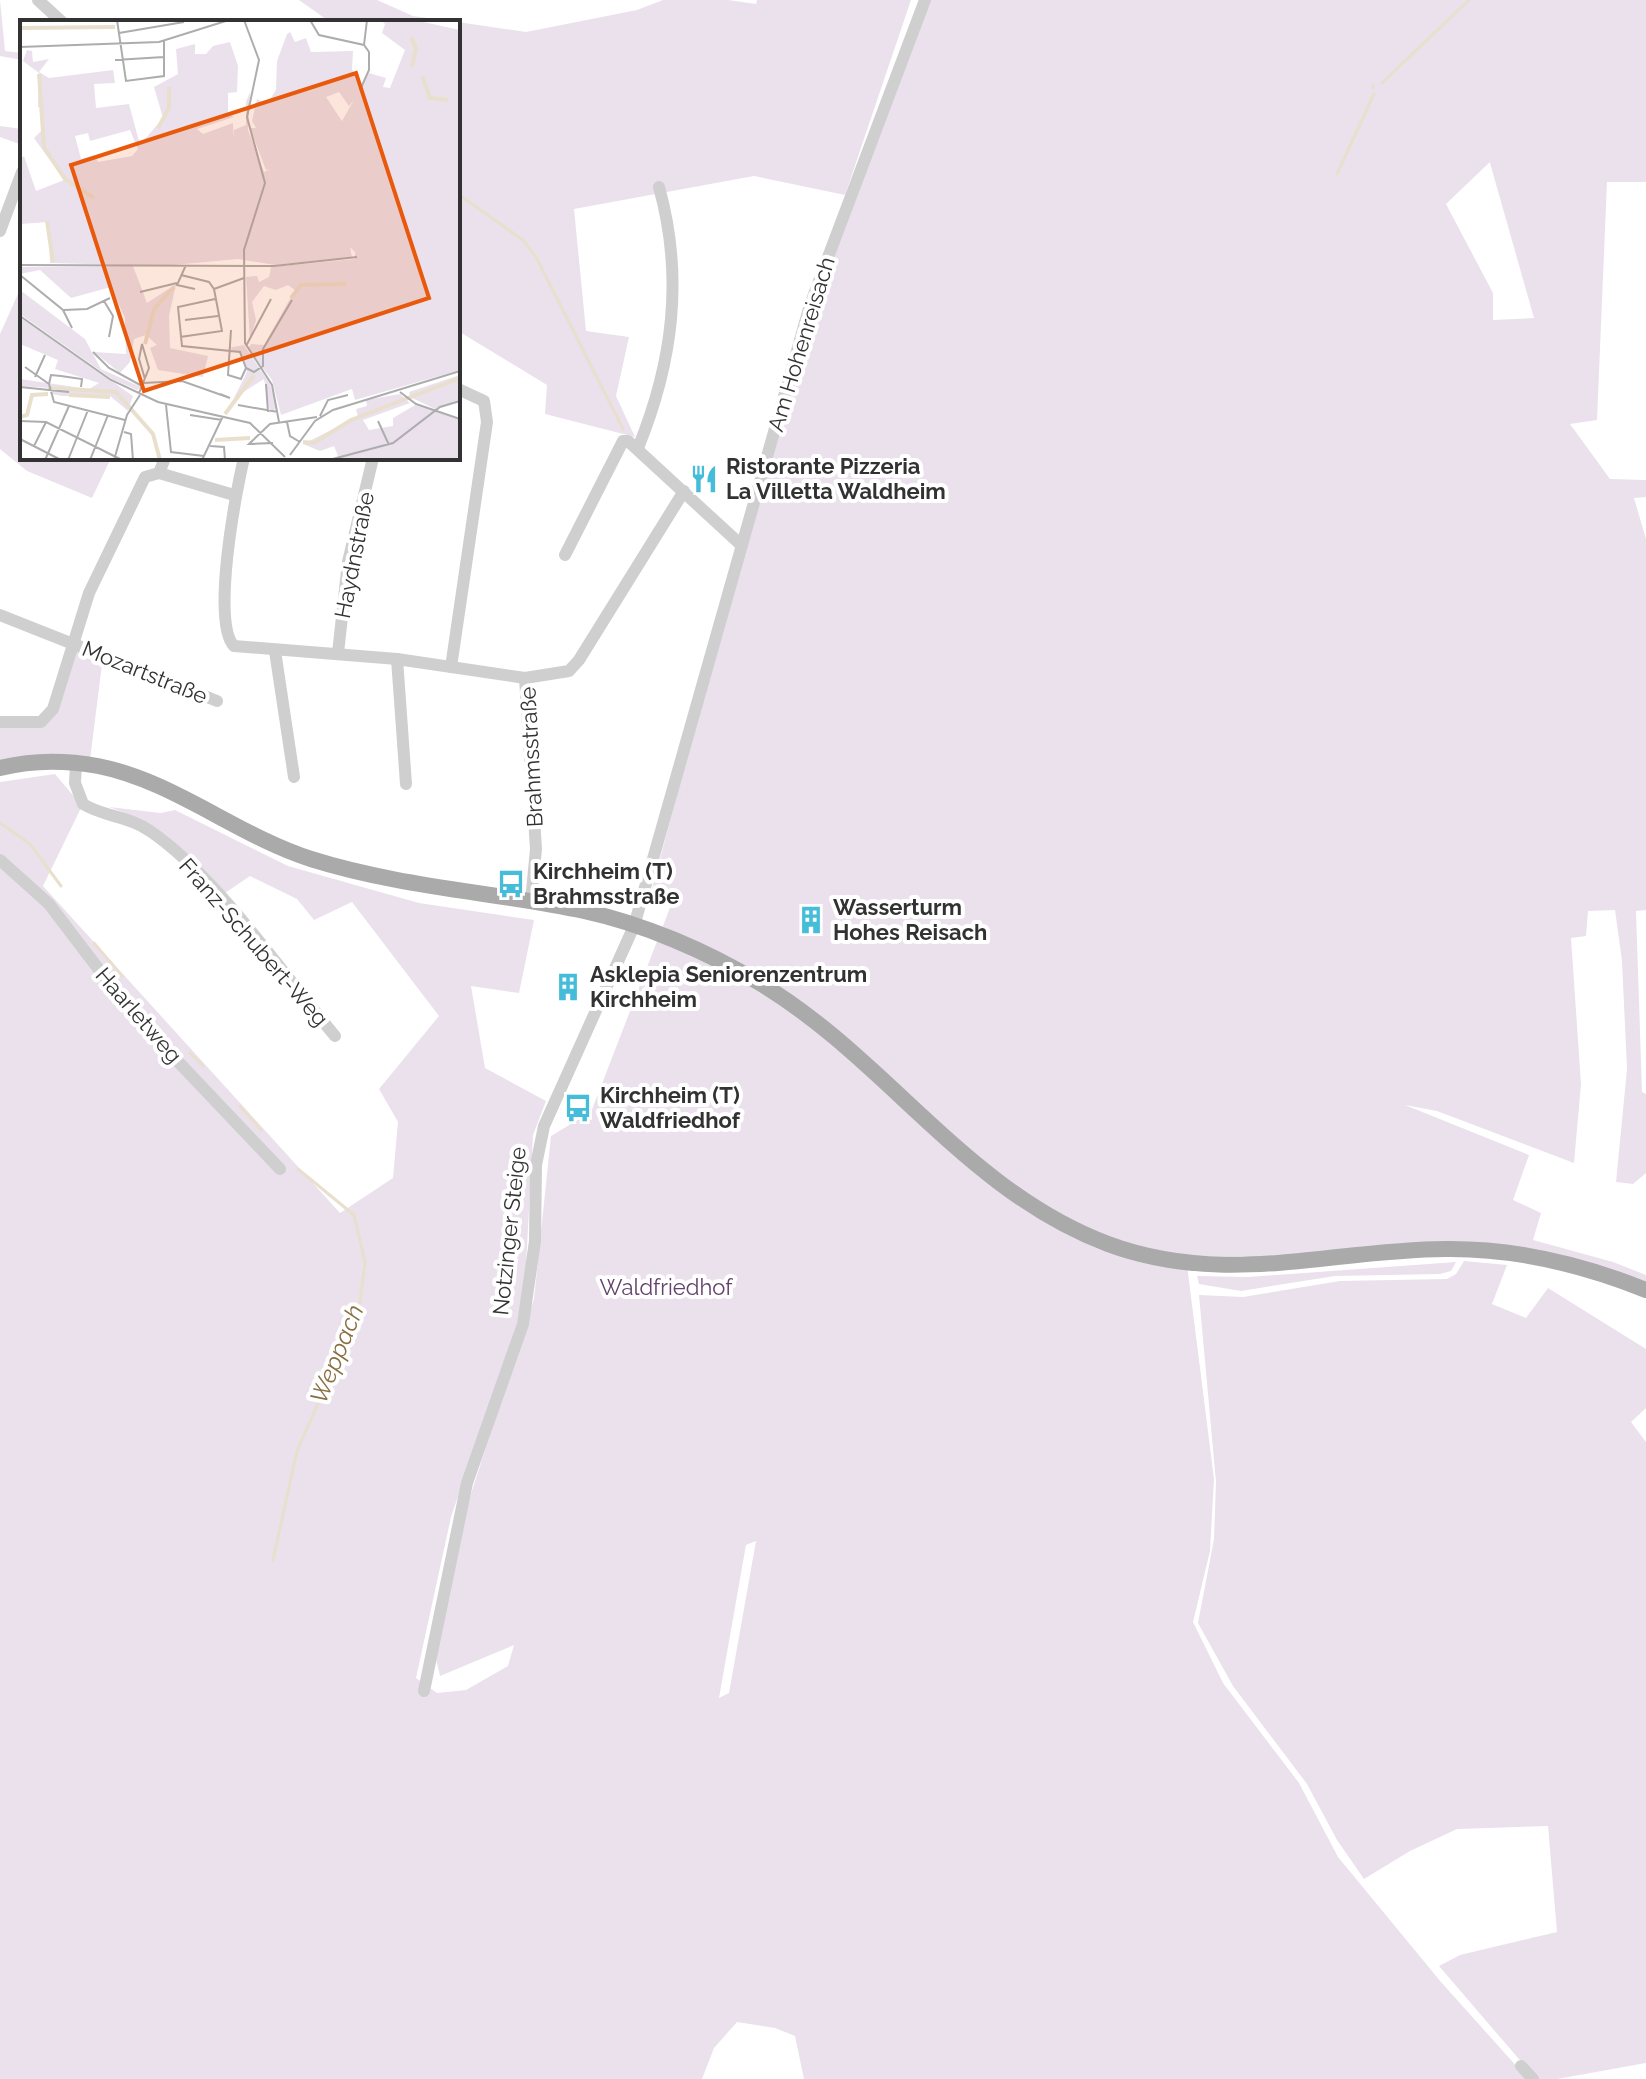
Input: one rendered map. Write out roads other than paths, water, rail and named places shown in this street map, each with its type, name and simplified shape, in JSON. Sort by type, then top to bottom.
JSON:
[{"type":"main road","points":[[0,768],[43,761],[76,764],[133,777],[247,833],[310,859],[389,879],[586,912],[634,926],[719,962],[782,997],[820,1026],[990,1178],[1058,1222],[1115,1246],[1153,1258],[1233,1267],[1444,1249],[1502,1251],[1588,1268],[1646,1290]]},
{"type":"street","points":[[38,0],[48,17]]},
{"type":"street","name":"Am Hohenreisach","points":[[634,926],[810,305],[925,0]]},
{"type":"street","points":[[0,231],[20,177]]},
{"type":"street","points":[[638,448],[661,384],[673,320],[671,241],[659,187]]},
{"type":"street","points":[[451,667],[487,422],[484,401],[460,390]]},
{"type":"street","points":[[565,555],[623,441],[638,448],[740,544]]},
{"type":"street","points":[[159,473],[164,460]]},
{"type":"street","points":[[243,460],[234,495],[225,631],[234,646],[397,659],[525,678]]},
{"type":"street","name":"Haydnstraße","points":[[338,653],[348,562],[373,460]]},
{"type":"street","points":[[0,722],[34,723],[48,716],[58,697],[89,593],[145,477],[159,473],[234,495]]},
{"type":"street","name":"Brahmsstraße","points":[[531,901],[536,849],[525,678],[569,671],[579,660],[684,491]]},
{"type":"street","name":"Mozartstraße","points":[[0,615],[217,701]]},
{"type":"street","points":[[275,651],[294,777]]},
{"type":"street","points":[[397,659],[406,784]]},
{"type":"street","name":"Franz-Schubert-Weg","points":[[76,764],[77,795],[83,804],[133,821],[162,839],[215,891],[335,1036]]},
{"type":"street","name":"Haarletweg","points":[[0,860],[49,904],[132,1013],[280,1169]]},
{"type":"street","name":"Notzinger Steige","points":[[424,1691],[467,1483],[523,1324],[535,1241],[536,1165],[544,1126],[634,926]]},
{"type":"street","points":[[1521,2066],[1533,2079]]},
{"type":"waterway","points":[[1382,83],[1469,0]]},
{"type":"waterway","points":[[1337,174],[1374,94]]},
{"type":"waterway","points":[[460,195],[523,240],[536,257],[623,429]]},
{"type":"waterway","name":"Weppach","points":[[0,823],[30,844],[61,886]]},
{"type":"waterway","name":"Weppach","points":[[94,943],[122,976]]},
{"type":"waterway","name":"Weppach","points":[[190,1053],[203,1066]]},
{"type":"waterway","name":"Weppach","points":[[240,1106],[261,1130]]},
{"type":"waterway","name":"Weppach","points":[[273,1560],[297,1451],[359,1311],[365,1262],[354,1215],[298,1169]]},
{"type":"place","name":"Ristorante Pizzeria La Villetta Waldheim","points":[[704,479]]},
{"type":"place","name":"Kirchheim (T) Brahmsstraße","points":[[511,884]]},
{"type":"place","name":"Wasserturm Hohes Reisach","points":[[811,920]]},
{"type":"place","name":"Asklepia Seniorenzentrum Kirchheim","points":[[568,987]]},
{"type":"place","name":"Kirchheim (T) Waldfriedhof","points":[[578,1108]]},
{"type":"park label","name":"Waldfriedhof","points":[[666,1287]]}]
